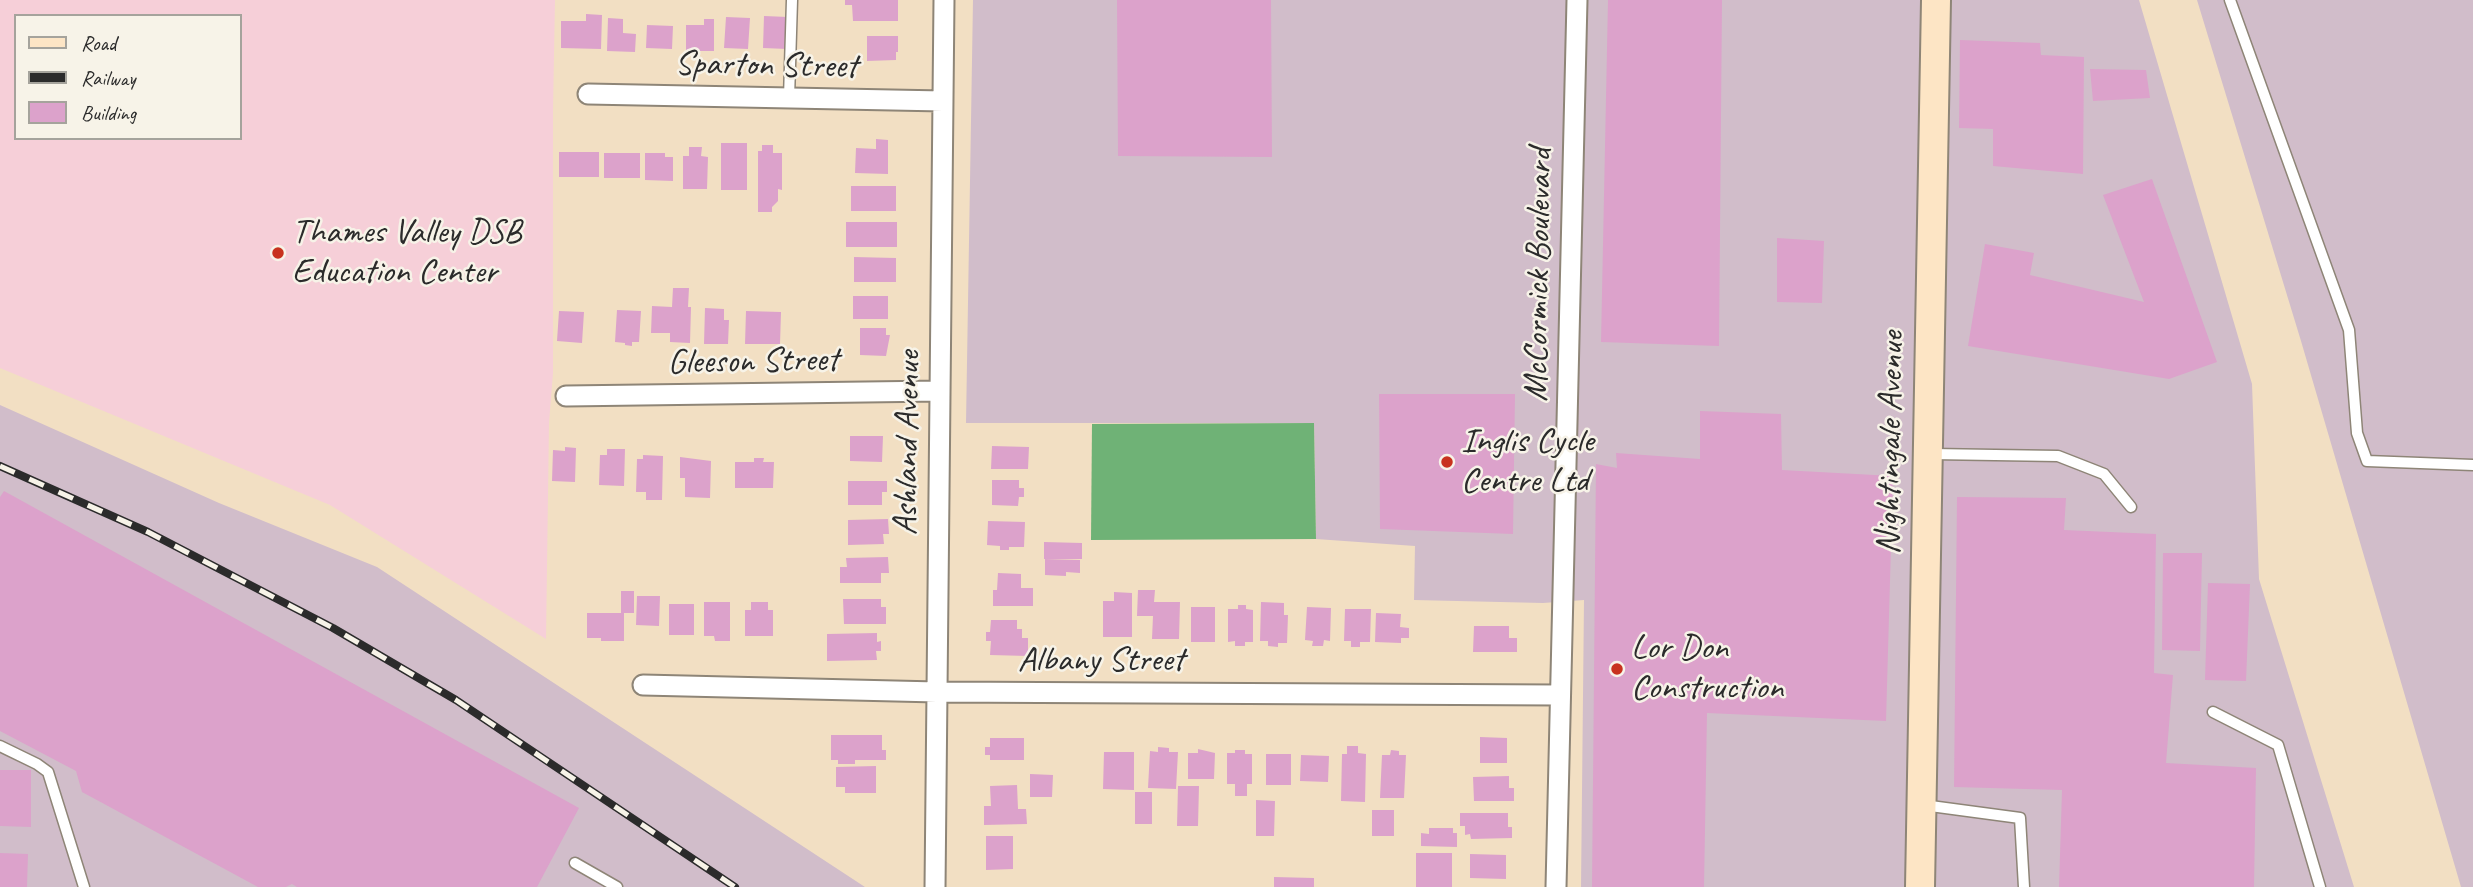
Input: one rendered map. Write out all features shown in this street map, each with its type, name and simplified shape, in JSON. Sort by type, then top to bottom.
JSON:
[{"type":"street","name":"Ashland Avenue","points":[[934,887],[944,0]]},
{"type":"street","name":"McCormick Boulevard","points":[[1556,887],[1577,0]]},
{"type":"street","name":"Nightingale Avenue","points":[[1920,887],[1936,0]]},
{"type":"street","name":"Sparton Street","points":[[589,94],[943,101]]},
{"type":"street","name":"Gleeson Street","points":[[566,396],[940,391]]},
{"type":"street","name":"Albany Street","points":[[643,685],[937,692],[1559,695]]},
{"type":"lane","points":[[789,98],[792,0]]},
{"type":"lane","points":[[2230,0],[2349,330],[2357,433],[2367,461],[2473,465]]},
{"type":"lane","points":[[1928,454],[2058,457],[2104,474],[2131,507]]},
{"type":"lane","points":[[2213,712],[2278,746],[2320,887]]},
{"type":"lane","points":[[0,746],[48,772],[84,887]]},
{"type":"lane","points":[[1922,805],[2020,818],[2024,887]]},
{"type":"lane","points":[[575,863],[617,887]]},
{"type":"shaded area","name":"Thames Valley DSB Education Center","points":[[0,0],[555,0],[553,373],[549,423],[546,639],[330,505],[0,368]]},
{"type":"shaded area","points":[[973,0],[2139,0],[2252,384],[2259,579],[2354,887],[1581,887],[1584,600],[1543,603],[1414,600],[1415,546],[1316,539],[1314,423],[966,423]]},
{"type":"shaded area","points":[[2197,0],[2473,0],[2473,887],[2461,887],[2301,341]]},
{"type":"shaded area","points":[[0,405],[219,503],[377,567],[865,887],[0,887]]},
{"type":"green space","points":[[1314,423],[1316,539],[1091,540],[1092,424]]},
{"type":"building","points":[[845,0],[898,0],[898,21],[853,21],[852,5],[845,5]]},
{"type":"building","points":[[1117,0],[1271,0],[1272,157],[1118,156]]},
{"type":"building","points":[[1608,0],[1722,0],[1719,346],[1601,342]]},
{"type":"building","points":[[586,14],[602,15],[601,49],[561,48],[561,21],[586,21]]},
{"type":"building","points":[[764,16],[788,17],[787,49],[763,48]]},
{"type":"building","points":[[726,17],[750,18],[748,49],[724,48]]},
{"type":"building","points":[[608,18],[623,19],[623,33],[636,34],[635,52],[607,51]]},
{"type":"building","points":[[704,19],[714,19],[714,51],[686,51],[686,25],[704,25]]},
{"type":"building","points":[[647,25],[673,26],[672,49],[646,48]]},
{"type":"building","points":[[867,36],[898,36],[896,60],[867,61]]},
{"type":"building","points":[[1960,40],[2040,43],[2041,55],[2084,57],[2083,174],[1993,166],[1993,129],[1959,128]]},
{"type":"building","points":[[2090,69],[2146,70],[2150,98],[2093,101]]},
{"type":"building","points":[[876,139],[888,140],[888,174],[855,173],[856,148],[876,149]]},
{"type":"building","points":[[721,143],[747,143],[747,190],[721,190]]},
{"type":"building","points":[[762,145],[773,145],[773,153],[782,153],[782,190],[778,189],[778,201],[772,207],[772,212],[758,212],[758,151],[762,151]]},
{"type":"building","points":[[689,147],[702,147],[701,156],[708,157],[707,189],[683,189],[683,156],[689,156]]},
{"type":"building","points":[[559,152],[599,152],[599,177],[559,177]]},
{"type":"building","points":[[604,153],[640,153],[640,178],[604,178]]},
{"type":"building","points":[[645,153],[665,153],[665,157],[673,157],[673,181],[645,180]]},
{"type":"building","points":[[2152,179],[2217,362],[2169,379],[1968,346],[1985,244],[2034,253],[2030,275],[2144,302],[2103,195]]},
{"type":"building","points":[[851,186],[896,186],[896,211],[851,211]]},
{"type":"building","points":[[846,222],[897,222],[897,247],[846,247]]},
{"type":"building","points":[[1777,238],[1824,241],[1822,303],[1777,302]]},
{"type":"building","points":[[854,257],[896,258],[896,282],[854,282]]},
{"type":"building","points":[[673,288],[689,288],[690,343],[670,342],[670,333],[651,333],[652,306],[672,307]]},
{"type":"building","points":[[853,296],[888,296],[888,319],[853,319]]},
{"type":"building","points":[[705,308],[724,309],[724,320],[729,320],[728,344],[704,344]]},
{"type":"building","points":[[617,310],[641,311],[639,342],[632,342],[632,346],[615,342]]},
{"type":"building","points":[[559,311],[584,312],[582,343],[557,341]]},
{"type":"building","points":[[746,311],[781,312],[780,344],[745,344]]},
{"type":"building","points":[[860,328],[886,328],[886,335],[890,335],[886,356],[860,355]]},
{"type":"building","name":"Inglis Cycle Centre Ltd","points":[[1379,394],[1515,394],[1513,534],[1380,529]]},
{"type":"building","points":[[1700,411],[1781,414],[1782,470],[1893,476],[1886,721],[1707,713],[1704,887],[1592,887],[1596,464],[1617,468],[1616,453],[1700,459]]},
{"type":"building","points":[[850,436],[883,436],[882,462],[850,461]]},
{"type":"building","points":[[992,446],[1029,447],[1028,469],[991,469]]},
{"type":"building","points":[[565,447],[576,448],[575,482],[552,481],[553,450],[565,451]]},
{"type":"building","points":[[607,449],[625,449],[624,486],[599,485],[600,455],[607,455]]},
{"type":"building","points":[[643,455],[663,456],[662,500],[646,500],[646,492],[636,492],[637,459],[643,459]]},
{"type":"building","points":[[680,457],[711,461],[710,498],[685,497],[685,478],[680,478]]},
{"type":"building","points":[[754,458],[764,458],[763,462],[774,462],[773,488],[735,488],[735,462],[754,462]]},
{"type":"building","points":[[992,480],[1019,480],[1019,488],[1024,488],[1024,497],[1019,497],[1018,506],[992,505]]},
{"type":"building","points":[[848,481],[887,481],[887,492],[882,492],[882,505],[848,505]]},
{"type":"building","points":[[4,491],[579,808],[537,887],[297,887],[292,884],[286,887],[258,887],[82,792],[76,771],[0,731],[0,497]]},
{"type":"building","points":[[1957,497],[2066,498],[2064,530],[2156,534],[2154,673],[2173,675],[2166,763],[2256,768],[2254,887],[2059,887],[2062,790],[1954,787]]},
{"type":"building","points":[[888,519],[889,534],[883,534],[884,544],[848,545],[848,520]]},
{"type":"building","points":[[988,521],[1025,522],[1024,547],[1000,550],[1000,546],[987,545]]},
{"type":"building","points":[[1044,542],[1082,543],[1082,559],[1044,559]]},
{"type":"building","points":[[2163,553],[2202,553],[2200,651],[2162,650]]},
{"type":"building","points":[[888,557],[889,573],[881,573],[881,583],[840,583],[840,567],[847,567],[846,558]]},
{"type":"building","points":[[1045,559],[1080,560],[1080,573],[1066,572],[1066,576],[1045,575]]},
{"type":"building","points":[[998,573],[1021,574],[1021,588],[1033,588],[1033,606],[993,606],[993,590],[997,590]]},
{"type":"building","points":[[2208,583],[2250,584],[2246,681],[2205,680]]},
{"type":"building","points":[[1138,590],[1155,590],[1154,602],[1180,602],[1179,639],[1152,639],[1153,616],[1137,616]]},
{"type":"building","points":[[621,591],[634,591],[634,613],[624,613],[624,641],[587,638],[587,613],[621,613]]},
{"type":"building","points":[[1114,592],[1132,593],[1132,637],[1103,637],[1103,601],[1114,601]]},
{"type":"building","points":[[637,596],[660,596],[659,626],[636,625]]},
{"type":"building","points":[[843,599],[881,599],[881,607],[886,607],[886,624],[844,624]]},
{"type":"building","points":[[704,602],[730,602],[730,641],[715,641],[714,636],[704,636]]},
{"type":"building","points":[[751,602],[768,602],[768,610],[773,610],[773,636],[745,636],[745,610],[751,610]]},
{"type":"building","points":[[1261,602],[1284,603],[1284,615],[1288,615],[1287,643],[1278,643],[1278,647],[1268,646],[1268,641],[1260,641]]},
{"type":"building","points":[[669,604],[694,604],[694,635],[669,635]]},
{"type":"building","points":[[1238,605],[1246,605],[1246,609],[1253,610],[1253,642],[1245,642],[1245,646],[1235,646],[1235,641],[1228,642],[1228,609],[1238,609]]},
{"type":"building","points":[[1191,607],[1215,607],[1215,642],[1191,642]]},
{"type":"building","points":[[1307,607],[1331,608],[1330,641],[1324,640],[1323,646],[1312,646],[1313,641],[1305,640]]},
{"type":"building","points":[[1345,609],[1371,609],[1370,642],[1360,642],[1360,647],[1351,647],[1351,641],[1344,641]]},
{"type":"building","points":[[1376,613],[1401,614],[1400,627],[1409,628],[1409,638],[1401,638],[1401,643],[1375,642]]},
{"type":"building","points":[[991,620],[1017,620],[1017,629],[1022,629],[1022,638],[1028,638],[1028,656],[990,655],[991,641],[986,641],[986,632],[990,632]]},
{"type":"building","points":[[1474,626],[1509,626],[1509,638],[1517,638],[1517,652],[1473,652]]},
{"type":"building","points":[[877,633],[877,642],[881,641],[881,651],[876,651],[877,660],[827,661],[827,634]]},
{"type":"building","points":[[831,735],[882,735],[882,750],[886,750],[886,760],[855,760],[855,764],[838,764],[838,760],[831,760]]},
{"type":"building","points":[[1480,737],[1507,738],[1507,763],[1480,763]]},
{"type":"building","points":[[990,738],[1024,738],[1024,760],[990,760],[990,755],[985,755],[985,747],[990,747]]},
{"type":"building","points":[[1347,746],[1358,746],[1358,753],[1366,754],[1365,802],[1341,801],[1342,754],[1347,754]]},
{"type":"building","points":[[1158,747],[1169,748],[1169,752],[1178,752],[1176,789],[1148,788],[1150,751],[1158,752]]},
{"type":"building","points":[[1198,749],[1215,753],[1214,779],[1188,779],[1188,753],[1198,753]]},
{"type":"building","points":[[1235,750],[1245,750],[1245,754],[1252,754],[1252,784],[1247,784],[1247,796],[1235,796],[1235,784],[1227,784],[1227,753],[1235,753]]},
{"type":"building","points":[[1391,750],[1399,751],[1399,755],[1406,755],[1404,798],[1380,798],[1382,755],[1390,755]]},
{"type":"building","points":[[1104,752],[1134,752],[1134,790],[1103,789]]},
{"type":"building","points":[[1266,754],[1291,754],[1291,785],[1266,785]]},
{"type":"building","points":[[1301,755],[1329,756],[1328,782],[1300,781]]},
{"type":"building","points":[[876,766],[876,793],[845,793],[845,787],[836,787],[836,767]]},
{"type":"building","points":[[0,770],[31,770],[31,827],[0,826]]},
{"type":"building","points":[[1030,774],[1053,775],[1052,797],[1030,797]]},
{"type":"building","points":[[1509,776],[1509,788],[1514,788],[1514,801],[1474,801],[1473,777]]},
{"type":"building","points":[[1017,785],[1018,809],[1026,809],[1027,824],[984,825],[984,806],[991,806],[990,786]]},
{"type":"building","points":[[1178,786],[1199,786],[1198,826],[1177,826]]},
{"type":"building","points":[[1135,792],[1152,792],[1152,824],[1135,824]]},
{"type":"building","points":[[1256,800],[1275,801],[1274,836],[1256,836]]},
{"type":"building","points":[[1372,810],[1394,810],[1394,836],[1372,836]]},
{"type":"building","points":[[1460,813],[1508,813],[1508,827],[1512,827],[1512,838],[1471,839],[1470,834],[1465,835],[1465,826],[1460,826]]},
{"type":"building","points":[[1429,828],[1453,828],[1453,833],[1457,833],[1457,847],[1421,846],[1421,833],[1429,834]]},
{"type":"building","points":[[986,836],[1013,836],[1013,869],[986,870]]},
{"type":"building","points":[[0,853],[28,854],[27,887],[0,887]]},
{"type":"building","points":[[1416,853],[1452,853],[1452,887],[1416,887]]},
{"type":"building","points":[[1470,854],[1506,855],[1506,879],[1470,878]]},
{"type":"building","points":[[1274,877],[1314,878],[1314,887],[1274,887]]},
{"type":"railway","points":[[0,466],[148,532],[333,628],[456,700],[735,887]]},
{"type":"place","name":"Thames Valley DSB Education Center","points":[[278,253]]},
{"type":"place","name":"Inglis Cycle Centre Ltd","points":[[1447,462]]},
{"type":"place","name":"Lor Don Construction","points":[[1617,669]]}]
